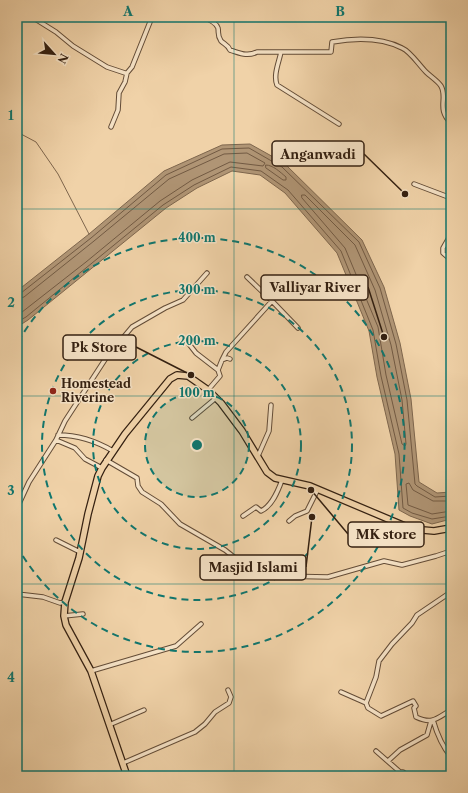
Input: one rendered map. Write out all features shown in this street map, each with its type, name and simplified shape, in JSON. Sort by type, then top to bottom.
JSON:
[{"type":"main road","points":[[127,776],[91,671],[66,625],[64,616],[65,602],[80,552],[98,476],[106,460],[124,434],[170,379],[177,375],[188,376],[208,390],[234,420],[267,472],[275,478],[318,489],[412,530],[434,531],[451,528]]},
{"type":"street","points":[[32,17],[56,32],[73,46],[107,67],[119,72],[127,73]]},
{"type":"street","points":[[111,127],[117,116],[119,93],[125,82],[127,73],[132,67],[152,17]]},
{"type":"street","points":[[202,17],[214,22],[218,28],[218,35],[222,42],[228,46],[230,50],[246,55],[251,55],[257,52],[331,52],[332,42],[351,39],[377,40],[403,48],[429,76],[441,85],[443,92],[442,106],[447,120],[451,123]]},
{"type":"street","points":[[281,52],[275,81],[277,85],[339,124]]},
{"type":"street","points":[[414,184],[451,198]]},
{"type":"street","points":[[451,234],[443,248],[443,253],[451,260]]},
{"type":"street","points":[[17,508],[29,482],[56,440],[65,420],[106,358],[132,327],[165,308],[183,300],[207,273]]},
{"type":"street","points":[[247,277],[298,328]]},
{"type":"street","points":[[218,370],[226,352],[272,301]]},
{"type":"street","points":[[189,344],[196,353],[218,370],[220,376],[208,390]]},
{"type":"street","points":[[222,360],[227,358],[230,359]]},
{"type":"street","points":[[192,418],[216,398]]},
{"type":"street","points":[[258,456],[269,431],[271,405]]},
{"type":"street","points":[[58,435],[68,435],[100,443],[113,451]]},
{"type":"street","points":[[56,440],[75,448],[85,459],[102,468]]},
{"type":"street","points":[[106,460],[137,478],[138,486],[142,492],[161,504],[180,524],[225,550],[249,569],[275,571],[278,572],[279,576],[328,577],[384,561],[402,565],[451,551]]},
{"type":"street","points":[[243,516],[256,508],[261,511],[266,509],[277,492],[282,480]]},
{"type":"street","points":[[289,521],[307,511],[318,489]]},
{"type":"street","points":[[56,540],[80,552]]},
{"type":"street","points":[[366,703],[376,677],[379,661],[392,644],[412,623],[417,615],[451,592]]},
{"type":"street","points":[[17,594],[43,597],[60,603],[65,602]]},
{"type":"street","points":[[64,616],[83,614]]},
{"type":"street","points":[[91,671],[176,646],[200,624]]},
{"type":"street","points":[[123,763],[195,732],[205,724],[215,712],[229,703],[231,697],[228,690]]},
{"type":"street","points":[[342,692],[366,703],[368,708],[381,716],[413,701],[416,706],[414,708],[416,717],[425,721],[432,721],[451,710]]},
{"type":"street","points":[[109,725],[144,710]]},
{"type":"street","points":[[432,721],[445,750],[451,757]]},
{"type":"street","points":[[388,761],[400,750],[427,735],[432,721]]},
{"type":"street","points":[[376,751],[400,772],[403,772],[408,776]]},
{"type":"water","points":[[250,144],[284,163],[362,240],[384,287],[400,343],[411,399],[419,482],[437,493],[451,492],[451,519],[432,524],[410,516],[399,510],[395,454],[377,377],[369,331],[337,253],[285,193],[260,175],[232,171],[197,188],[166,208],[28,320],[17,327],[17,291],[89,234],[164,171],[222,145]]},
{"type":"waterway","points":[[17,134],[21,134],[36,142],[58,174],[89,234]]},
{"type":"place","name":"Anganwadi","points":[[405,194]]},
{"type":"place","name":"Valliyar River","points":[[384,337]]},
{"type":"place","name":"Pk Store","points":[[191,375]]},
{"type":"place","name":"Homestead Riverine","points":[[53,391]]},
{"type":"place","name":"MK store","points":[[311,490]]},
{"type":"place","name":"Masjid Islami","points":[[312,517]]}]
